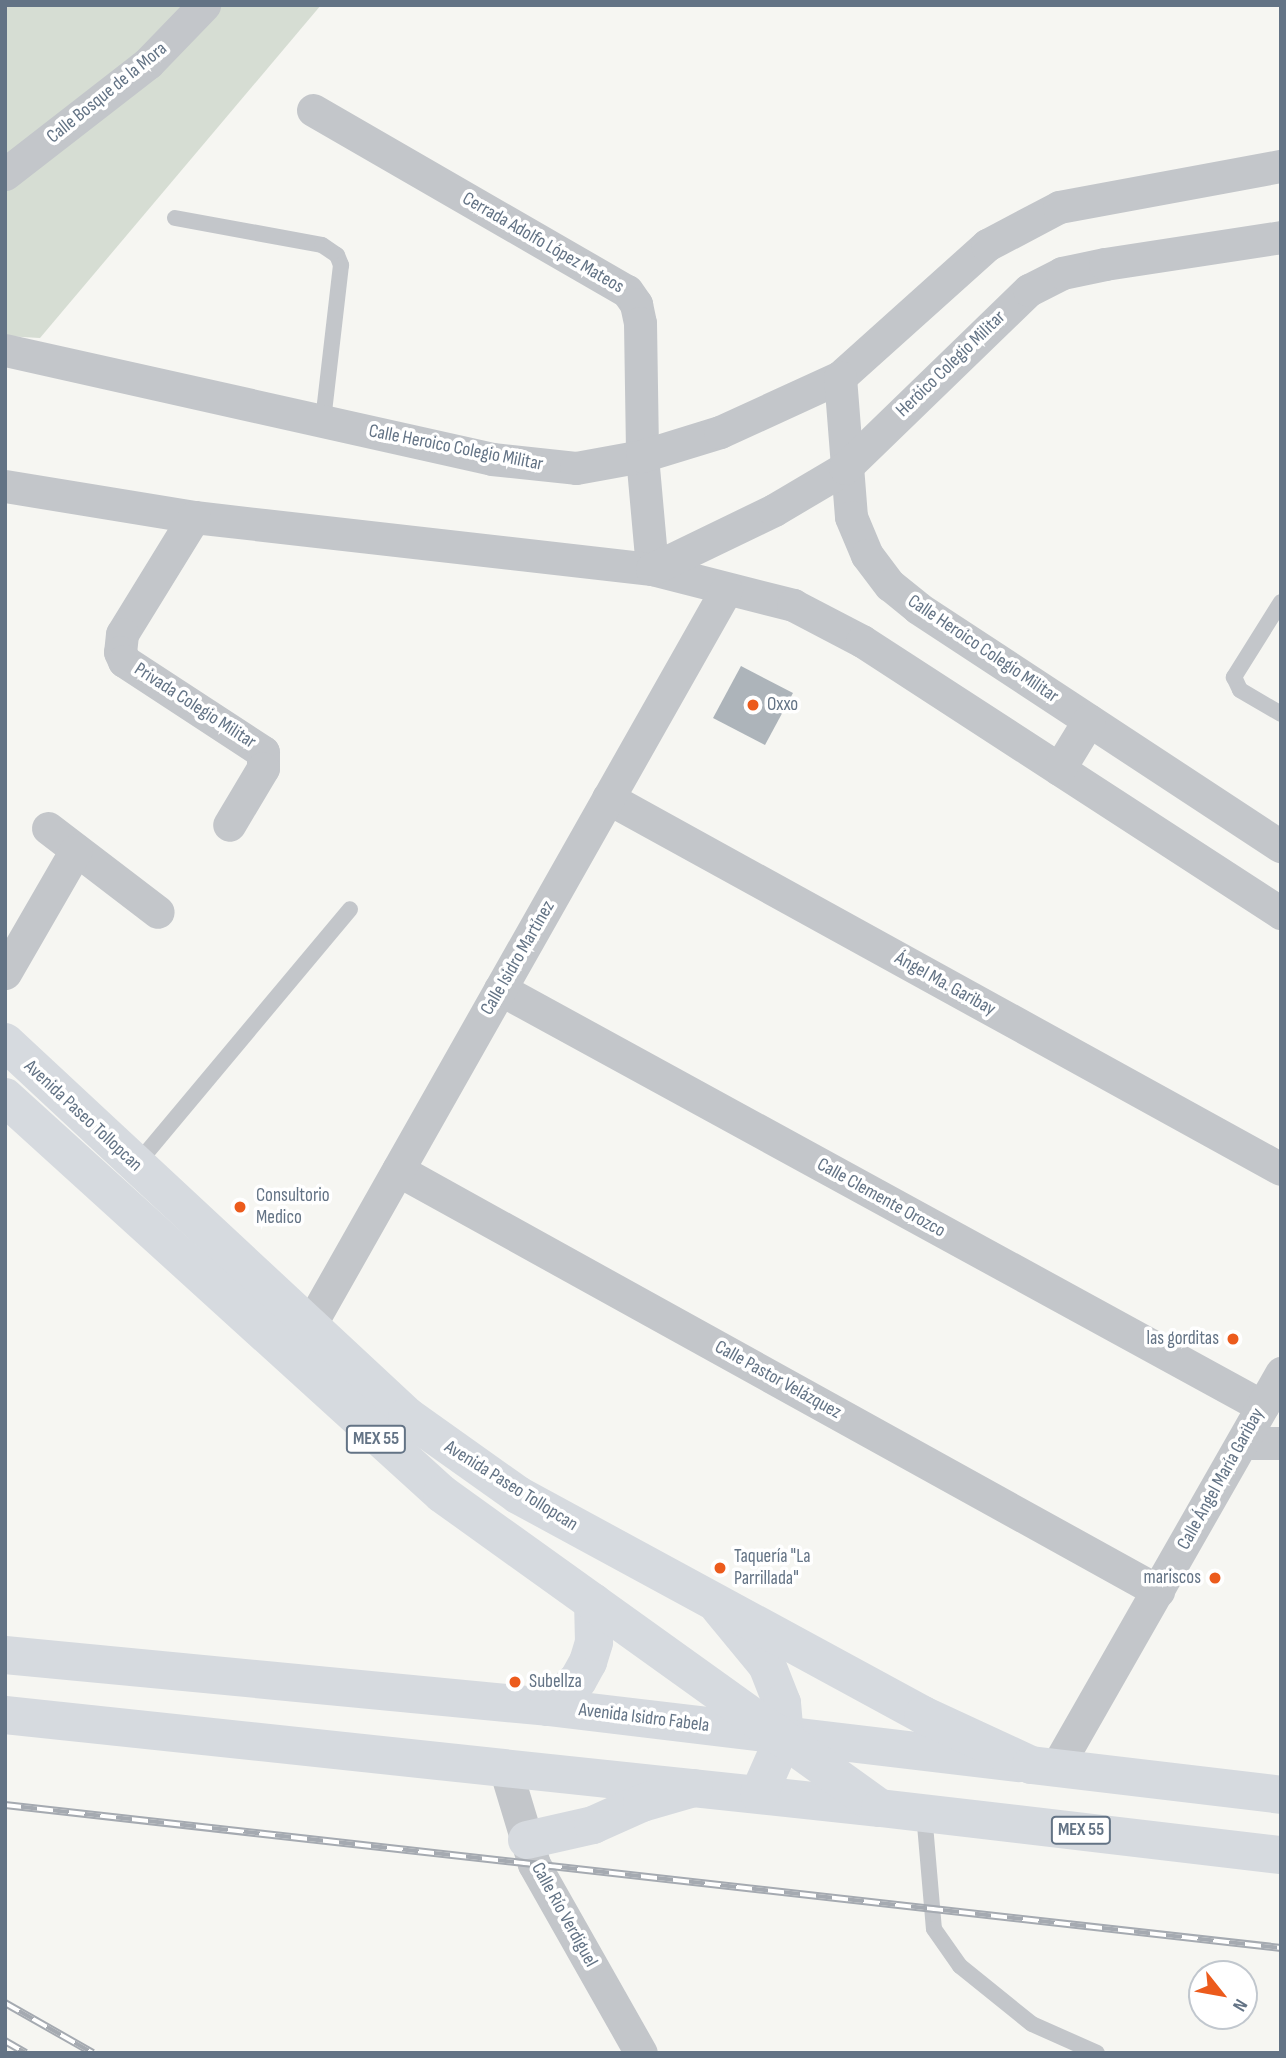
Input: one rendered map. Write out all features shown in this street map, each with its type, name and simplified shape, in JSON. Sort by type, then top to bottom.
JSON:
[{"type":"main road","name":"Avenida Paseo Tollopcan","points":[[5,1042],[309,1327],[408,1416],[480,1471],[719,1607],[923,1715],[1044,1767]]},
{"type":"main road","name":"Avenida Paseo Tollopcan","points":[[5,1097],[393,1454],[482,1524],[785,1735],[880,1808]]},
{"type":"main road","points":[[548,1707],[578,1680],[588,1662],[595,1622],[593,1602]]},
{"type":"main road","points":[[719,1607],[766,1665],[782,1703],[785,1735],[759,1794]]},
{"type":"main road","name":"Avenida Isidro Fabela","points":[[5,1655],[548,1707],[1281,1795]]},
{"type":"main road","name":"MEX 55","points":[[5,1715],[924,1811],[1281,1855]]},
{"type":"main road","points":[[527,1840],[593,1825],[642,1803],[694,1788]]},
{"type":"street","name":"Calle Bosque de la Mora","points":[[5,174],[148,63],[204,5]]},
{"type":"street","name":"Cerrada Adolfo López Mateos","points":[[313,110],[628,291],[636,304],[640,323],[642,456],[652,569]]},
{"type":"street","points":[[840,377],[987,245],[1018,225],[1059,207],[1111,194],[1281,166]]},
{"type":"street","name":"Heróico Colegio Militar","points":[[652,569],[774,510],[845,468],[1029,290],[1062,273],[1281,237]]},
{"type":"street","name":"Calle Heroico Colegio Militar","points":[[5,350],[527,464],[576,468],[642,456],[757,417],[840,377],[845,468],[851,517],[867,555],[890,585],[1088,720],[1281,846]]},
{"type":"street","points":[[5,486],[194,517],[652,569],[793,605],[825,619],[1281,913]]},
{"type":"street","name":"Privada Colegio Militar","points":[[194,517],[122,634],[120,652],[124,661],[263,751],[262,768],[229,825]]},
{"type":"street","name":"Calle Isidro Martínez","points":[[309,1327],[726,590]]},
{"type":"street","points":[[1059,769],[1088,720]]},
{"type":"street","name":"Ángel Ma. Garibay","points":[[608,798],[1281,1169]]},
{"type":"street","points":[[48,828],[158,912]]},
{"type":"street","points":[[5,973],[76,850]]},
{"type":"street","name":"Calle Clemente Orozco","points":[[500,989],[1262,1406]]},
{"type":"street","name":"Calle Pastor Velázquez","points":[[398,1170],[1158,1591]]},
{"type":"street","name":"Calle Ángel María Garibay","points":[[1044,1767],[1158,1591],[1281,1373]]},
{"type":"street","points":[[1242,1443],[1281,1443]]},
{"type":"street","name":"Calle Río Verdiguel","points":[[505,1768],[534,1864],[641,2053]]},
{"type":"lane","points":[[175,218],[322,245],[337,256],[341,265],[323,421]]},
{"type":"lane","points":[[1281,602],[1234,677],[1240,690],[1281,714]]},
{"type":"lane","points":[[136,1166],[350,909]]},
{"type":"lane","points":[[924,1811],[934,1930],[960,1966],[995,1999],[1032,2024],[1097,2053]]},
{"type":"shaded area","points":[[5,5],[321,5],[40,338],[5,336]]},
{"type":"building","name":"Oxxo","points":[[741,666],[793,693],[765,745],[713,718]]},
{"type":"railway","points":[[5,1805],[1281,1948]]},
{"type":"railway","points":[[5,2003],[93,2053]]},
{"type":"railway","points":[[5,2041],[26,2053]]},
{"type":"place","name":"Oxxo","points":[[753,705]]},
{"type":"place","name":"Consultorio Medico","points":[[240,1207]]},
{"type":"place","name":"las gorditas","points":[[1233,1339]]},
{"type":"place","name":"Taquería \"La Parrillada\"","points":[[720,1568]]},
{"type":"place","name":"mariscos","points":[[1215,1578]]},
{"type":"place","name":"Subellza","points":[[515,1682]]}]
